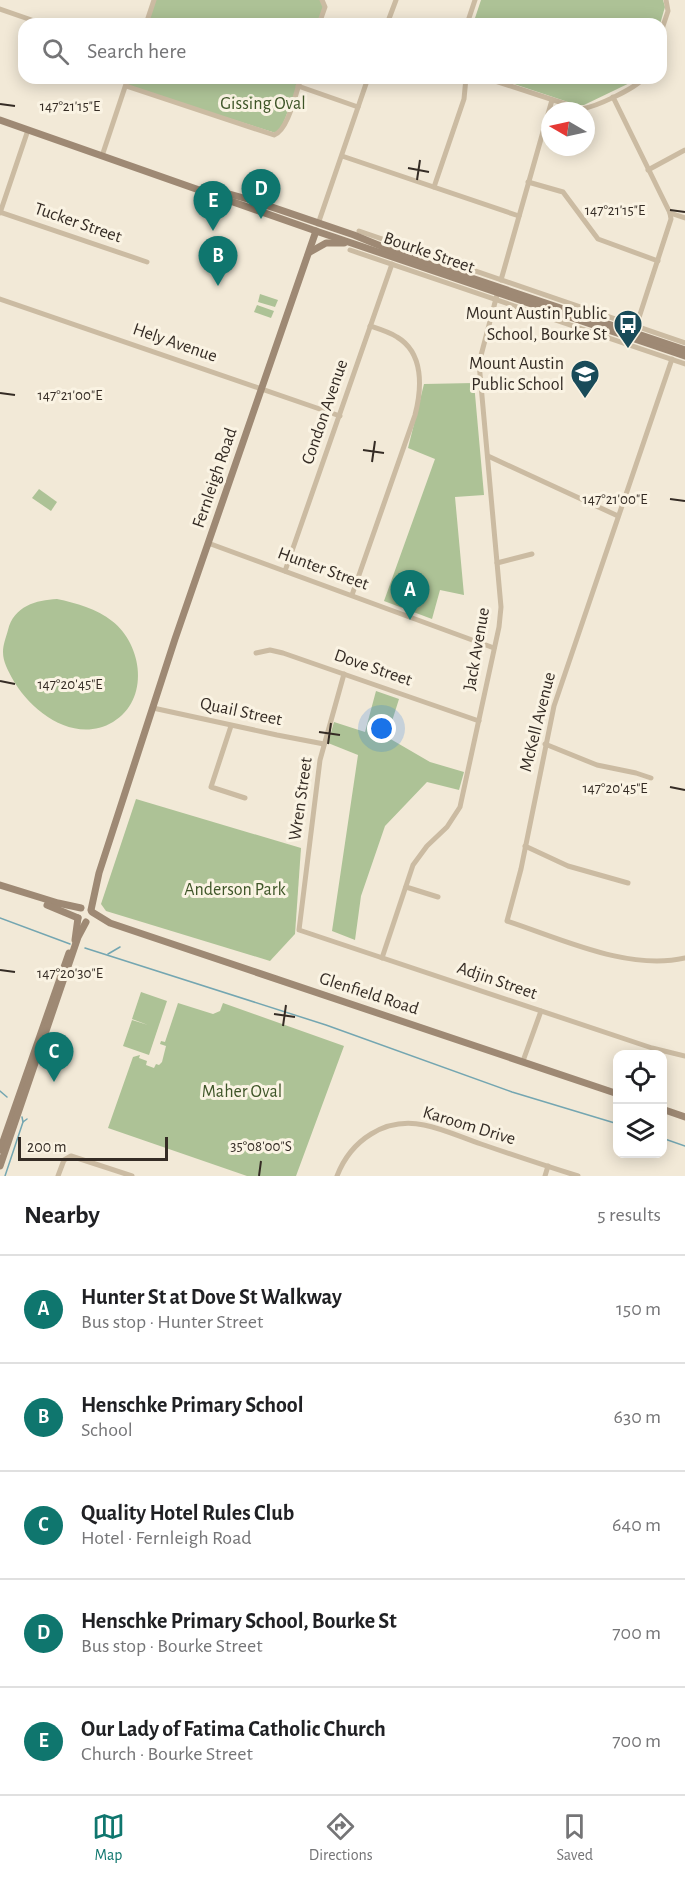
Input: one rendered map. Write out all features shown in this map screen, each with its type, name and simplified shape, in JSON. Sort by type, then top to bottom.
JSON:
[{"type":"main road","name":"Bourke Street","points":[[0,120],[317,227],[401,250],[498,290]]},
{"type":"main road","name":"Bourke Street","points":[[317,227],[373,250],[685,350]]},
{"type":"main road","name":"Fernleigh Road","points":[[87,909],[208,543],[317,227]]},
{"type":"main road","points":[[307,256],[318,246],[332,242],[373,250]]},
{"type":"main road","name":"Bourke Street","points":[[634,332],[685,356]]},
{"type":"main road","points":[[0,887],[51,902],[87,909],[92,917],[78,937],[0,1166]]},
{"type":"main road","points":[[0,887],[63,910],[81,922],[88,922]]},
{"type":"main road","points":[[0,1150],[63,966],[74,942],[77,912],[87,909]]},
{"type":"main road","name":"Glenfield Road","points":[[87,909],[110,923],[613,1092]]},
{"type":"main road","name":"Glenfield Road","points":[[88,922],[110,923]]},
{"type":"main road","points":[[667,1110],[685,1117]]},
{"type":"street","points":[[148,18],[154,0]]},
{"type":"street","points":[[322,0],[325,7],[322,18]]},
{"type":"street","points":[[389,18],[396,0]]},
{"type":"street","points":[[469,18],[475,0]]},
{"type":"street","points":[[666,0],[668,11],[666,18]]},
{"type":"street","points":[[0,9],[26,18]]},
{"type":"street","name":"Fernleigh Road","points":[[317,227],[366,84]]},
{"type":"street","points":[[434,187],[464,99],[465,84]]},
{"type":"street","points":[[504,84],[581,109],[639,84]]},
{"type":"street","points":[[102,156],[126,86],[274,135],[279,134],[284,127],[298,86],[358,107]]},
{"type":"street","points":[[613,97],[670,213],[670,226],[634,332]]},
{"type":"street","name":"Jack Avenue","points":[[382,958],[418,856],[447,827],[460,807],[501,617],[480,363],[498,290],[552,100]]},
{"type":"street","points":[[0,212],[28,130]]},
{"type":"street","points":[[648,170],[685,150]]},
{"type":"street","points":[[342,156],[519,216]]},
{"type":"street","points":[[528,182],[563,192],[598,239],[658,261]]},
{"type":"street","name":"Tucker Street","points":[[0,212],[147,262]]},
{"type":"street","points":[[670,213],[685,218]]},
{"type":"street","name":"Bourke Street","points":[[359,231],[401,250]]},
{"type":"street","name":"Bourke Street","points":[[350,250],[392,264],[498,290],[634,332],[685,343]]},
{"type":"street","name":"Condon Avenue","points":[[285,571],[392,264]]},
{"type":"street","name":"Bourke Street","points":[[498,290],[685,364]]},
{"type":"street","name":"Hely Avenue","points":[[0,299],[339,416]]},
{"type":"street","points":[[352,595],[415,415],[421,385],[416,361],[405,343],[391,333],[370,326]]},
{"type":"street","name":"McKell Avenue","points":[[672,359],[554,705],[507,921],[617,957],[656,962],[685,958]]},
{"type":"street","points":[[488,456],[618,516]]},
{"type":"street","name":"Hunter Street","points":[[208,543],[494,648]]},
{"type":"street","points":[[497,563],[532,554]]},
{"type":"street","name":"Dove Street","points":[[256,653],[265,650],[277,651],[479,721]]},
{"type":"street","name":"Wren Street","points":[[299,930],[318,772],[344,674]]},
{"type":"street","name":"Quail Street","points":[[153,708],[324,744]]},
{"type":"street","points":[[231,726],[211,787],[245,798]]},
{"type":"street","points":[[546,744],[588,762],[651,778]]},
{"type":"street","points":[[525,846],[568,866],[628,883]]},
{"type":"street","points":[[406,887],[438,897]]},
{"type":"street","name":"Adjin Street","points":[[299,930],[652,1048],[685,1056]]},
{"type":"street","points":[[524,1061],[541,1011]]},
{"type":"street","name":"Karoom Drive","points":[[337,1176],[346,1157],[363,1139],[389,1125],[407,1123],[433,1127],[578,1176]]},
{"type":"street","points":[[58,1176],[64,1160],[71,1156],[132,1176]]},
{"type":"street","points":[[545,1176],[548,1166]]},
{"type":"green space","points":[[154,0],[322,0],[324,3],[320,18],[148,18]]},
{"type":"green space","points":[[481,0],[663,0],[665,7],[662,18],[475,18]]},
{"type":"green space","name":"Gissing Oval","points":[[126,84],[299,84],[279,134],[126,86]]},
{"type":"green space","points":[[514,84],[628,84],[590,102],[568,102]]},
{"type":"green space","points":[[260,294],[278,300],[275,307],[258,302]]},
{"type":"green space","points":[[257,305],[274,311],[271,318],[254,312]]},
{"type":"green space","points":[[474,383],[484,495],[455,497],[464,595],[440,590],[432,619],[384,601],[435,459],[408,448],[424,384]]},
{"type":"green space","points":[[39,489],[57,502],[51,511],[32,498]]},
{"type":"green space","points":[[57,599],[86,607],[112,621],[122,631],[136,658],[137,687],[133,700],[125,712],[113,722],[98,728],[69,727],[42,712],[20,690],[5,663],[4,644],[15,615],[34,603]]},
{"type":"green space","points":[[376,691],[399,699],[387,737],[430,762],[464,772],[459,790],[427,782],[385,826],[361,896],[355,940],[332,931],[358,755],[328,743],[334,722],[365,732]]},
{"type":"green space","name":"Anderson Park","points":[[136,799],[301,848],[295,934],[270,961],[106,911],[101,904]]},
{"type":"green space","points":[[141,992],[167,1001],[149,1055],[123,1046],[132,1020],[148,1025],[132,1019]]},
{"type":"green space","name":"Maher Oval","points":[[178,1003],[213,1014],[220,1011],[223,1003],[344,1046],[296,1176],[247,1176],[108,1128],[133,1057],[140,1055],[139,1058],[147,1061],[146,1065],[154,1068],[156,1064],[159,1065],[162,1062],[166,1046],[160,1044],[161,1041],[165,1042]]},
{"type":"waterway","points":[[0,918],[70,944]]},
{"type":"waterway","points":[[108,954],[120,947]]},
{"type":"waterway","points":[[85,948],[326,1025],[512,1092],[613,1122]]},
{"type":"waterway","points":[[0,1091],[7,1097]]},
{"type":"waterway","points":[[22,1117],[23,1122],[27,1119]]},
{"type":"waterway","points":[[5,1176],[23,1122]]},
{"type":"waterway","points":[[667,1140],[685,1146]]},
{"type":"place","name":"Henschke Primary School, Bourke St","points":[[261,219]]},
{"type":"place","name":"Our Lady of Fatima Catholic Church","points":[[213,231]]},
{"type":"place","name":"Henschke Primary School","points":[[218,286]]},
{"type":"place","name":"Mount Austin Public School, Bourke St","points":[[628,350]]},
{"type":"place","name":"Mount Austin Public School","points":[[585,400]]},
{"type":"place","name":"Hunter St at Dove St Walkway","points":[[410,620]]},
{"type":"place","name":"Quality Hotel Rules Club","points":[[54,1082]]}]
